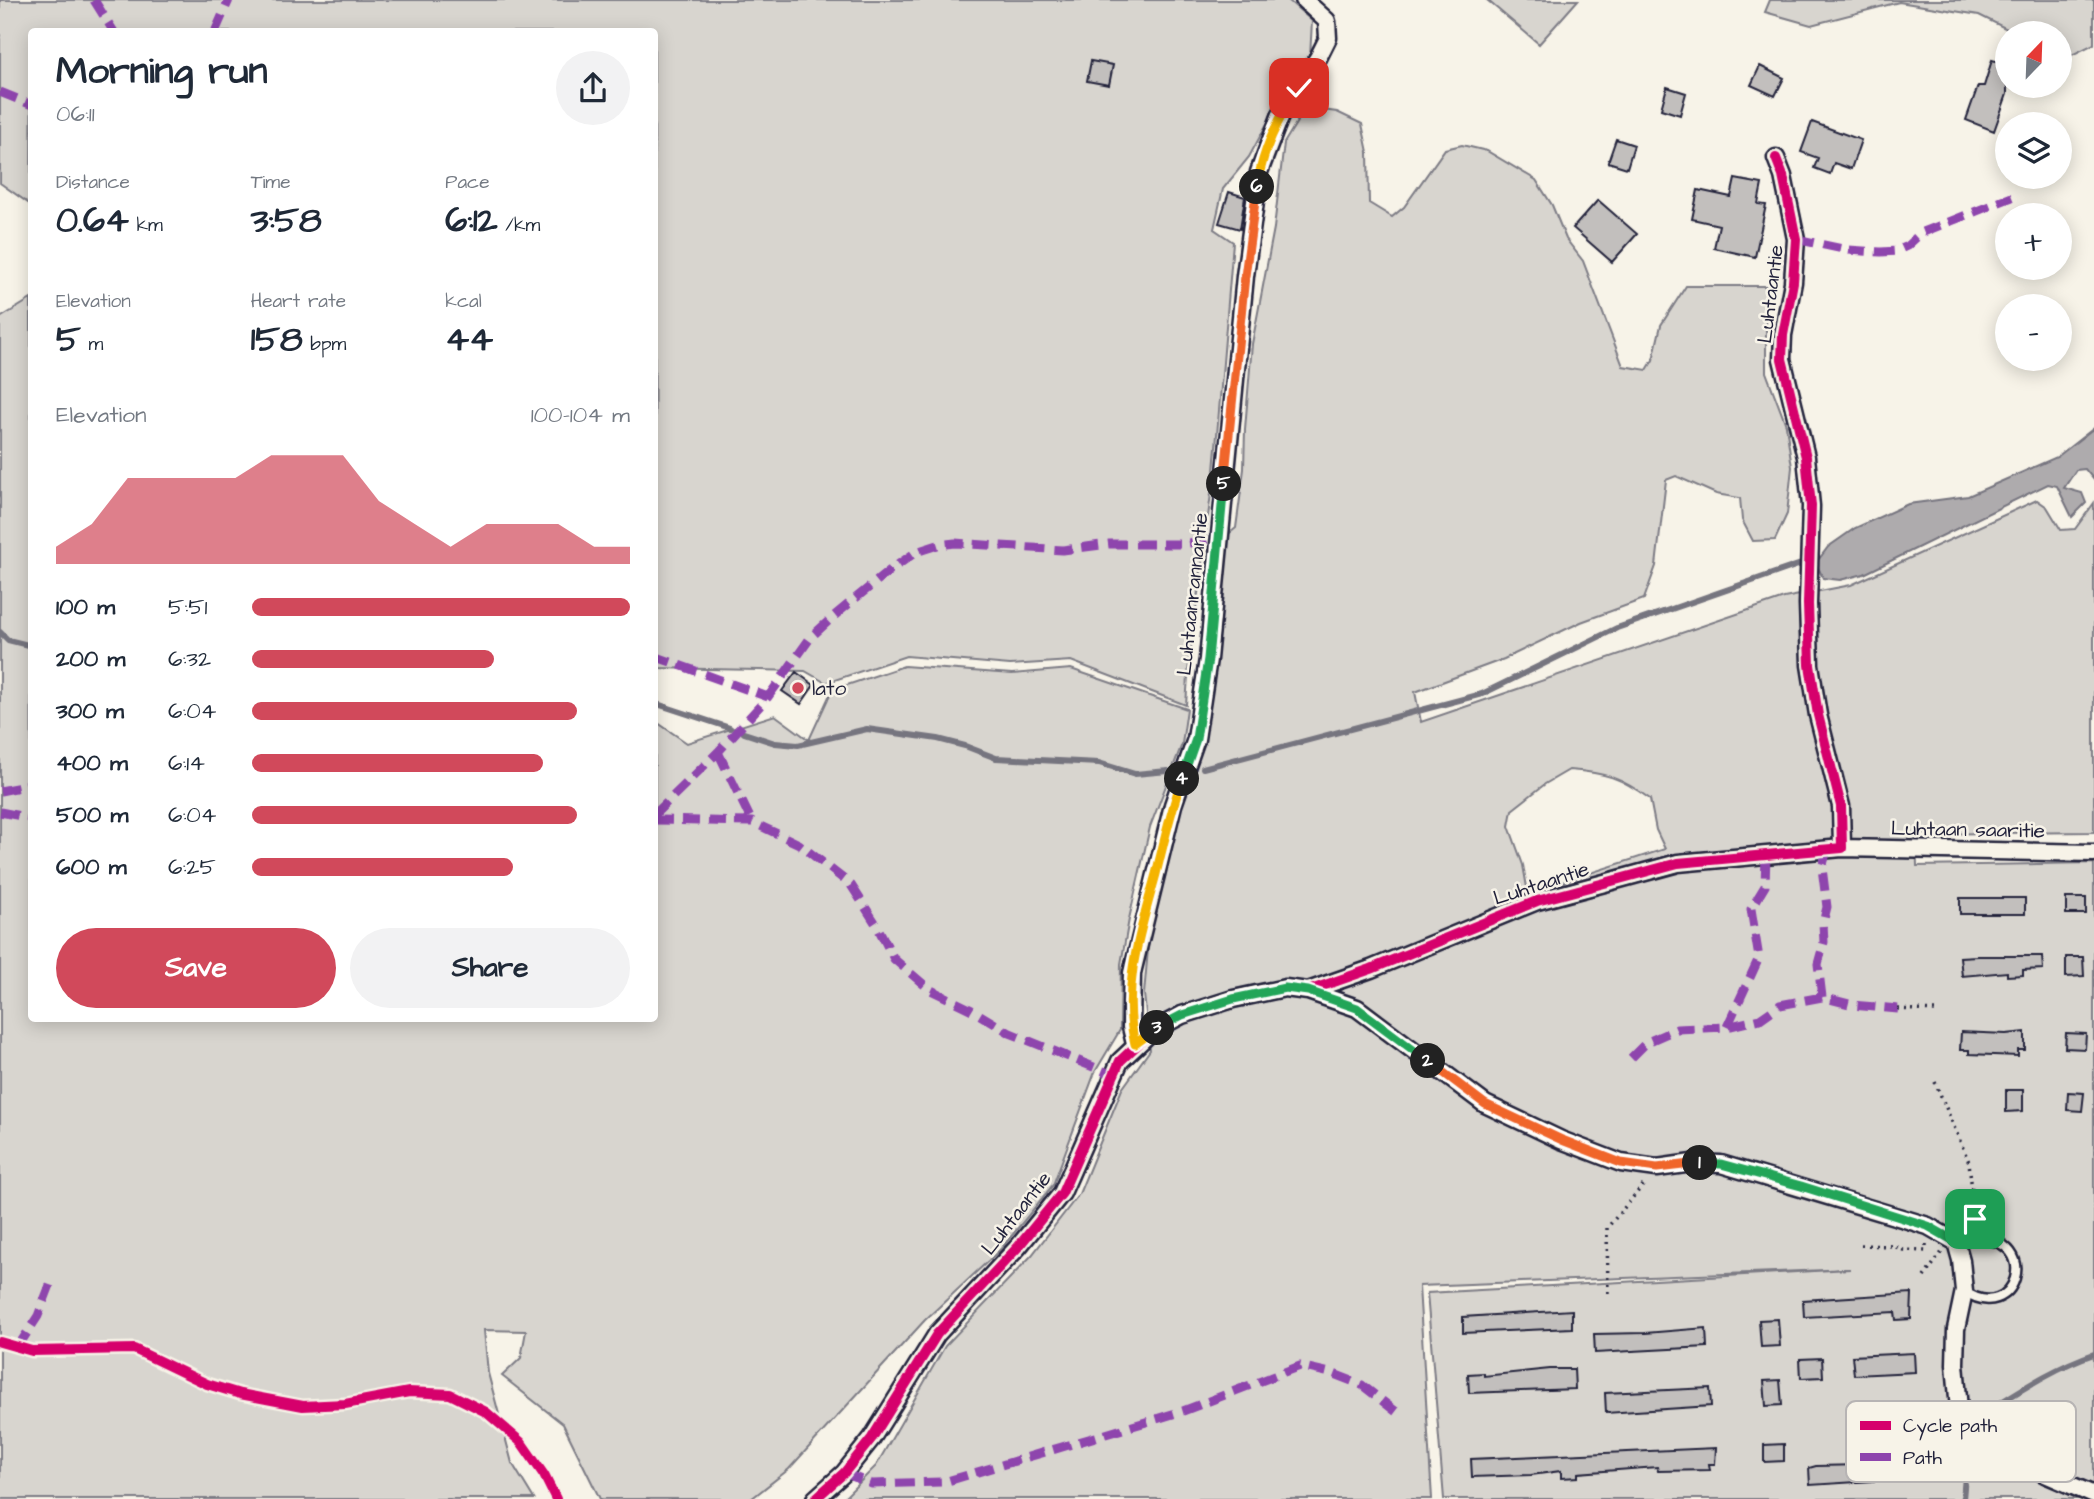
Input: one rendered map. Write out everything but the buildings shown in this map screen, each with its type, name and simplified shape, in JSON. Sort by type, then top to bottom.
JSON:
[{"type":"street","name":"Luhtaanrannantie","points":[[1135,1044],[1131,1027],[1132,973],[1173,805],[1196,739],[1208,659],[1245,276],[1259,172],[1281,114],[1328,38],[1327,21],[1304,0]]},
{"type":"street","name":"Luhtaantie","points":[[814,1499],[844,1473],[872,1438],[937,1334],[1018,1247],[1062,1193],[1120,1061],[1135,1044],[1162,1025],[1207,1007],[1285,988],[1308,991],[1537,901],[1678,863],[1842,848],[1841,806],[1818,715],[1810,665],[1808,604],[1811,506],[1806,457],[1782,359],[1796,239],[1783,176],[1776,158]]},
{"type":"street","name":"Luhtaan saaritie","points":[[1842,848],[2094,853]]},
{"type":"street","points":[[1308,991],[1357,1008],[1485,1104],[1562,1140],[1621,1163],[1657,1168],[1692,1163],[1721,1164],[1928,1226],[1956,1242],[1964,1291],[1956,1329],[1955,1364],[1958,1401]]},
{"type":"street","points":[[2064,1482],[2094,1495]]},
{"type":"lane","points":[[1956,1242],[1978,1238],[1998,1242],[2012,1251],[2016,1262],[2012,1286],[2001,1298],[1986,1301],[1964,1291]]},
{"type":"path","points":[[1898,1009],[1935,1011]]},
{"type":"path","points":[[1924,1277],[1939,1254],[1956,1242],[1975,1219],[1969,1162],[1935,1082]]},
{"type":"path","points":[[1608,1293],[1607,1228],[1657,1168]]},
{"type":"path","points":[[1861,1245],[1926,1251],[1928,1226]]},
{"type":"shaded area","points":[[0,0],[1288,0],[1312,21],[1310,57],[1277,105],[1249,157],[1223,189],[1214,229],[1233,242],[1214,471],[1189,662],[1186,705],[1071,661],[1010,665],[906,656],[826,683],[805,671],[658,668],[658,28],[28,28],[28,203],[0,183]]},
{"type":"shaded area","points":[[1487,0],[1578,0],[1539,44]]},
{"type":"shaded area","points":[[1770,0],[2094,0],[2094,44],[2072,55],[2072,21],[1995,23],[1979,15],[1899,2],[1811,25],[1765,12]]},
{"type":"shaded area","points":[[1315,109],[1337,112],[1362,124],[1368,152],[1369,203],[1392,217],[1404,207],[1445,149],[1462,145],[1487,151],[1536,180],[1552,205],[1566,239],[1583,261],[1623,366],[1647,370],[1653,360],[1661,325],[1686,286],[1766,286],[1766,372],[1786,425],[1792,467],[1787,514],[1775,540],[1753,541],[1742,520],[1740,498],[1716,494],[1676,476],[1666,480],[1656,566],[1644,599],[1581,622],[1504,659],[1415,692],[1421,722],[1784,598],[1851,585],[2037,500],[2047,507],[2061,530],[2075,529],[2094,503],[2094,832],[1916,834],[1917,866],[2094,863],[2094,1499],[1444,1499],[1427,1293],[1850,1269],[1419,1286],[1432,1499],[843,1499],[876,1466],[945,1346],[1032,1255],[1079,1194],[1122,1089],[1150,1050],[1144,994],[1149,938],[1164,875],[1225,537],[1236,528],[1244,469],[1252,344],[1274,228],[1284,143],[1298,120]],"holes":[[[1569,770],[1603,775],[1621,781],[1650,799],[1656,830],[1665,849],[1528,893],[1523,865],[1509,826],[1512,810],[1545,784]]]},
{"type":"shaded area","points":[[28,301],[28,1022],[658,1022],[658,723],[687,743],[775,715],[809,740],[832,690],[904,666],[1012,674],[1071,669],[1187,709],[1182,744],[1150,827],[1129,919],[1121,964],[1120,1030],[1095,1072],[1053,1185],[1001,1249],[925,1320],[789,1469],[751,1499],[600,1499],[563,1424],[502,1376],[521,1358],[526,1331],[484,1330],[488,1373],[512,1463],[534,1499],[0,1499],[0,318]]},
{"type":"shaded area","points":[[2094,428],[2094,480],[2085,469],[2076,470],[2064,488],[2082,493],[2086,503],[2072,517],[2057,486],[2048,484],[1864,574],[1840,580],[1823,578],[1816,563],[1828,547],[1855,528],[1908,504],[1968,496],[2057,457]]},
{"type":"waterway","points":[[1203,768],[1482,694],[1617,628],[1801,564]]},
{"type":"waterway","points":[[0,632],[8,640],[28,645]]},
{"type":"waterway","points":[[658,704],[730,728]]},
{"type":"waterway","points":[[744,733],[775,743],[798,745],[867,729],[938,739],[996,758],[1099,763],[1135,774],[1168,771]]},
{"type":"waterway","points":[[2004,1401],[2051,1373],[2094,1354]]},
{"type":"waterway","points":[[1963,1499],[1964,1482]]},
{"type":"marked path","points":[[94,0],[112,28]]},
{"type":"marked path","points":[[217,28],[229,0]]},
{"type":"marked path","points":[[0,92],[28,103]]},
{"type":"marked path","points":[[1796,239],[1848,250],[1896,251],[1907,246],[1921,233],[2012,197]]},
{"type":"marked path","points":[[658,811],[718,752],[768,697],[811,637],[889,571],[916,552],[955,543],[1063,550],[1109,544],[1181,544],[1203,541],[1219,534]]},
{"type":"marked path","points":[[658,657],[768,697]]},
{"type":"marked path","points":[[718,752],[752,822]]},
{"type":"marked path","points":[[0,791],[28,784]]},
{"type":"marked path","points":[[0,812],[28,817]]},
{"type":"marked path","points":[[658,820],[752,822],[799,844],[851,885],[894,959],[929,989],[1010,1033],[1113,1075]]},
{"type":"marked path","points":[[1822,997],[1818,964],[1824,942],[1823,923],[1827,907],[1822,868],[1827,850]]},
{"type":"marked path","points":[[1727,1027],[1759,958],[1751,909],[1765,886],[1766,855]]},
{"type":"marked path","points":[[1631,1058],[1647,1042],[1677,1029],[1727,1027],[1760,1019],[1780,1005],[1822,997],[1853,1005],[1898,1009]]},
{"type":"marked path","points":[[17,1348],[38,1316],[50,1285]]},
{"type":"marked path","points":[[844,1473],[872,1484],[944,1482],[1183,1411],[1300,1366],[1334,1374],[1362,1385],[1399,1414]]},
{"type":"cycle path","points":[[815,1499],[844,1473],[872,1438],[937,1334],[1018,1247],[1062,1193],[1120,1061],[1152,1031],[1182,1015],[1233,999],[1285,988],[1308,991],[1371,969],[1537,901],[1678,863],[1842,848],[1841,806],[1818,715],[1810,665],[1808,604],[1811,506],[1806,457],[1782,359],[1796,239],[1783,176],[1776,158]]},
{"type":"cycle path","points":[[0,1342],[32,1351],[134,1349],[207,1384],[240,1394],[303,1406],[345,1404],[409,1392],[450,1394],[486,1412],[521,1442],[544,1475],[556,1499]]},
{"type":"place","name":"lato","points":[[798,688]]},
{"type":"route","points":[[1299,88],[1281,114],[1259,172],[1245,276],[1208,659],[1196,739],[1173,805],[1132,973],[1131,1027],[1135,1044],[1152,1031],[1182,1015],[1233,999],[1285,988],[1308,991],[1357,1008],[1485,1104],[1527,1125],[1621,1163],[1657,1168],[1692,1163],[1721,1164],[1928,1226],[1956,1242],[1975,1219]]}]
